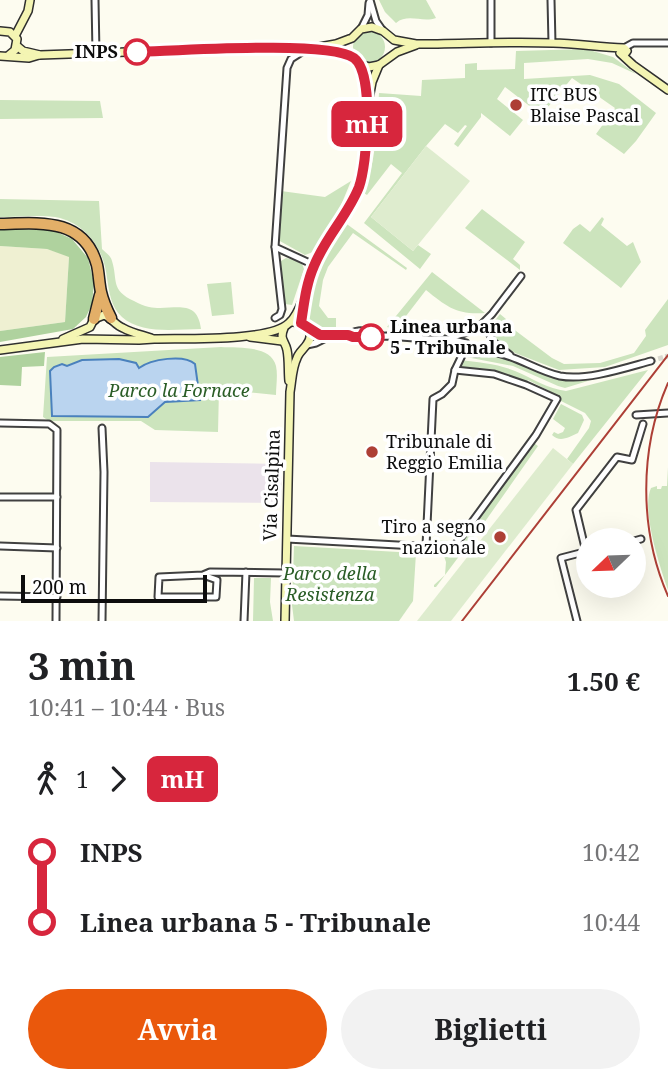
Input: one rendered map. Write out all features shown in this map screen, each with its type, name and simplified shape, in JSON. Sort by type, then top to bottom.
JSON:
[{"type":"highway","points":[[0,224],[45,224],[73,231],[92,253],[99,273],[101,291],[113,321]]},
{"type":"highway","points":[[92,323],[101,291]]},
{"type":"main road","points":[[30,0],[15,36],[17,46],[23,51],[40,55]]},
{"type":"main road","points":[[2,30],[26,15]]},
{"type":"main road","points":[[0,56],[29,58],[40,55],[96,53],[309,48],[336,44],[352,38],[361,29],[372,27],[394,40],[416,44],[584,44],[622,51],[633,65],[668,90]]},
{"type":"main road","points":[[2,30],[15,36]]},
{"type":"main road","points":[[385,33],[390,47],[387,58]]},
{"type":"main road","points":[[352,38],[353,57],[360,64],[369,67],[379,65],[387,58],[416,44]]},
{"type":"main road","points":[[9,55],[17,46]]},
{"type":"main road","points":[[309,48],[353,57]]},
{"type":"main road","name":"Via Cisalpina","points":[[360,64],[368,104]]},
{"type":"main road","name":"Via Cisalpina","points":[[285,621],[290,392],[285,344],[281,337],[284,328],[292,322],[307,289],[314,265],[358,189],[365,166],[368,104],[372,82],[379,65]]},
{"type":"main road","name":"Via Cisalpina","points":[[290,392],[295,360],[310,336],[304,325],[307,289]]},
{"type":"main road","points":[[52,343],[92,323],[100,315],[133,333],[154,338]]},
{"type":"main road","points":[[110,339],[115,331],[113,321]]},
{"type":"main road","points":[[292,322],[304,325]]},
{"type":"main road","points":[[92,323],[90,331],[96,339]]},
{"type":"main road","points":[[0,350],[96,339],[102,341],[243,336],[284,328]]},
{"type":"main road","points":[[243,336],[285,344],[295,350],[305,347]]},
{"type":"street","points":[[95,0],[96,53]]},
{"type":"street","points":[[361,29],[368,15],[370,0]]},
{"type":"street","points":[[370,0],[376,21],[385,33]]},
{"type":"street","points":[[491,0],[491,43]]},
{"type":"street","points":[[551,0],[552,43]]},
{"type":"street","points":[[622,51],[633,43],[668,43]]},
{"type":"street","points":[[275,318],[282,309],[275,247],[286,68],[291,60],[309,48]]},
{"type":"street","points":[[275,247],[314,265]]},
{"type":"street","points":[[449,339],[479,327],[521,276]]},
{"type":"street","points":[[487,330],[492,314]]},
{"type":"street","points":[[304,325],[320,335],[348,335],[353,331],[362,331],[387,336],[449,339],[466,344],[471,351],[479,354],[487,351],[513,357]]},
{"type":"street","points":[[479,327],[491,334],[492,341],[487,351]]},
{"type":"street","points":[[426,546],[433,400],[452,384],[469,331]]},
{"type":"street","points":[[305,347],[331,336]]},
{"type":"street","points":[[492,341],[513,357],[540,370],[566,376],[600,373],[651,361]]},
{"type":"street","points":[[461,358],[471,351]]},
{"type":"street","points":[[287,539],[453,548],[536,435],[557,399],[494,374],[455,370]]},
{"type":"street","points":[[636,415],[668,413]]},
{"type":"street","points":[[0,423],[49,424],[57,430],[56,621]]},
{"type":"street","points":[[581,528],[576,510],[617,457],[632,460],[643,425]]},
{"type":"street","points":[[102,428],[102,621]]},
{"type":"street","points":[[0,497],[57,497]]},
{"type":"street","points":[[0,546],[57,548]]},
{"type":"street","points":[[576,554],[561,558],[576,621]]},
{"type":"street","points":[[203,575],[217,580],[216,597],[158,597],[159,577],[203,575],[210,572],[285,573]]},
{"type":"street","points":[[244,621],[246,572]]},
{"type":"street","points":[[0,596],[57,597]]},
{"type":"shaded area","points":[[150,462],[282,464],[281,503],[150,502]]},
{"type":"green space","points":[[379,0],[426,0],[436,18],[410,18],[396,23],[385,12]]},
{"type":"green space","points":[[369,31],[380,36],[385,47],[380,58],[369,63],[358,58],[353,47],[358,36]]},
{"type":"green space","points":[[586,49],[613,57],[636,74],[612,63],[588,59],[524,63],[524,79],[590,75],[619,84],[656,113],[624,154],[596,134],[615,108],[572,78],[548,107],[536,111],[505,87],[497,99],[523,120],[510,136],[481,113],[481,117],[458,147],[454,144],[467,126],[458,133],[445,124],[371,217],[413,251],[418,245],[431,254],[420,269],[364,223],[402,173],[391,164],[367,195],[364,193],[377,131],[379,93],[421,96],[422,80],[465,78],[465,64],[477,63],[477,70],[515,69],[516,51]]},
{"type":"green space","points":[[0,100],[100,101],[103,118],[0,119]]},
{"type":"green space","points":[[426,146],[470,181],[413,251],[371,217]]},
{"type":"green space","points":[[351,181],[339,210],[313,252],[305,255],[278,240],[281,191],[325,197]]},
{"type":"green space","points":[[0,199],[99,201],[102,249],[111,259],[116,284],[121,293],[149,307],[189,309],[199,319],[201,329],[160,330],[130,323],[118,313],[113,304],[102,258],[86,233],[60,218],[0,217]]},
{"type":"green space","points":[[482,209],[525,242],[513,259],[520,265],[520,270],[465,228]]},
{"type":"green space","points":[[602,217],[604,219],[601,225],[627,246],[633,242],[641,262],[621,288],[563,243],[580,224],[590,232]]},
{"type":"green space","points":[[344,222],[407,268],[406,270],[353,233],[328,267],[323,280],[319,306],[328,318],[336,318],[336,327],[315,328],[307,316],[312,289]]},
{"type":"green space","points":[[0,229],[52,230],[72,239],[88,258],[94,283],[92,304],[86,317],[73,329],[0,342],[0,331],[65,322],[69,257],[47,249],[0,246]]},
{"type":"green space","points":[[0,246],[47,249],[69,256],[65,322],[0,331]]},
{"type":"green space","points":[[286,258],[301,261],[304,269],[292,305],[285,304],[280,270],[281,261]]},
{"type":"green space","points":[[432,272],[485,313],[467,313],[453,309],[426,290],[396,329],[387,327]]},
{"type":"green space","points":[[231,282],[234,314],[212,316],[207,284]]},
{"type":"green space","points":[[668,299],[668,345],[605,367],[559,370],[515,353],[497,342],[492,328],[500,314],[506,319],[504,322],[564,364],[600,363],[634,353],[646,336],[645,330]]},
{"type":"green space","name":"Parco la Fornace","points":[[221,347],[253,349],[268,354],[276,366],[277,380],[276,395],[219,389],[218,432],[155,430],[141,421],[49,421],[43,417],[47,357]]},
{"type":"green space","points":[[45,352],[44,366],[22,367],[21,386],[0,385],[0,357]]},
{"type":"green space","points":[[488,354],[566,380],[614,373],[565,388],[513,366],[466,357]]},
{"type":"green space","points":[[460,360],[502,367],[546,386],[566,391],[648,370],[573,464],[567,459],[591,421],[585,413],[528,380],[526,382],[492,369],[457,368]]},
{"type":"green space","points":[[561,404],[582,415],[584,420],[578,433],[561,439],[552,435],[554,432],[563,432],[565,428],[553,419]]},
{"type":"green space","points":[[531,441],[538,446],[445,575],[446,562],[441,548],[417,546],[426,540],[452,541],[452,548]]},
{"type":"green space","name":"Tiro a segno nazionale","points":[[553,448],[573,464],[451,621],[417,621]]},
{"type":"green space","points":[[668,467],[668,590],[653,539],[648,510],[651,488],[657,486],[657,489],[661,489],[662,486],[667,486]]},
{"type":"green space","name":"Parco della Resistenza","points":[[294,546],[416,553],[413,601],[399,621],[294,621]]},
{"type":"green space","points":[[254,578],[271,578],[270,602],[273,621],[253,621]]},
{"type":"water","points":[[119,359],[136,363],[139,368],[167,359],[190,361],[195,364],[200,400],[165,402],[148,417],[52,416],[50,371],[54,367],[62,364],[67,366],[82,360]]},
{"type":"tunnel","points":[[651,361],[668,356]]},
{"type":"railway","points":[[462,621],[668,355]]},
{"type":"railway","points":[[668,383],[658,408],[652,435],[646,489],[652,544],[658,571],[668,596]]},
{"type":"bus line","name":"mH","points":[[137,52],[310,48],[353,57],[360,64],[368,104],[365,166],[358,189],[314,265],[301,323],[320,335],[371,337]]},
{"type":"place","name":"INPS","points":[[137,52]]},
{"type":"place","name":"ITC BUS Blaise Pascal","points":[[516,105]]},
{"type":"place","name":"Linea urbana 5 - Tribunale","points":[[371,337]]},
{"type":"place","name":"Tribunale di Reggio Emilia","points":[[372,452]]},
{"type":"place","name":"Tiro a segno nazionale","points":[[500,537]]}]
